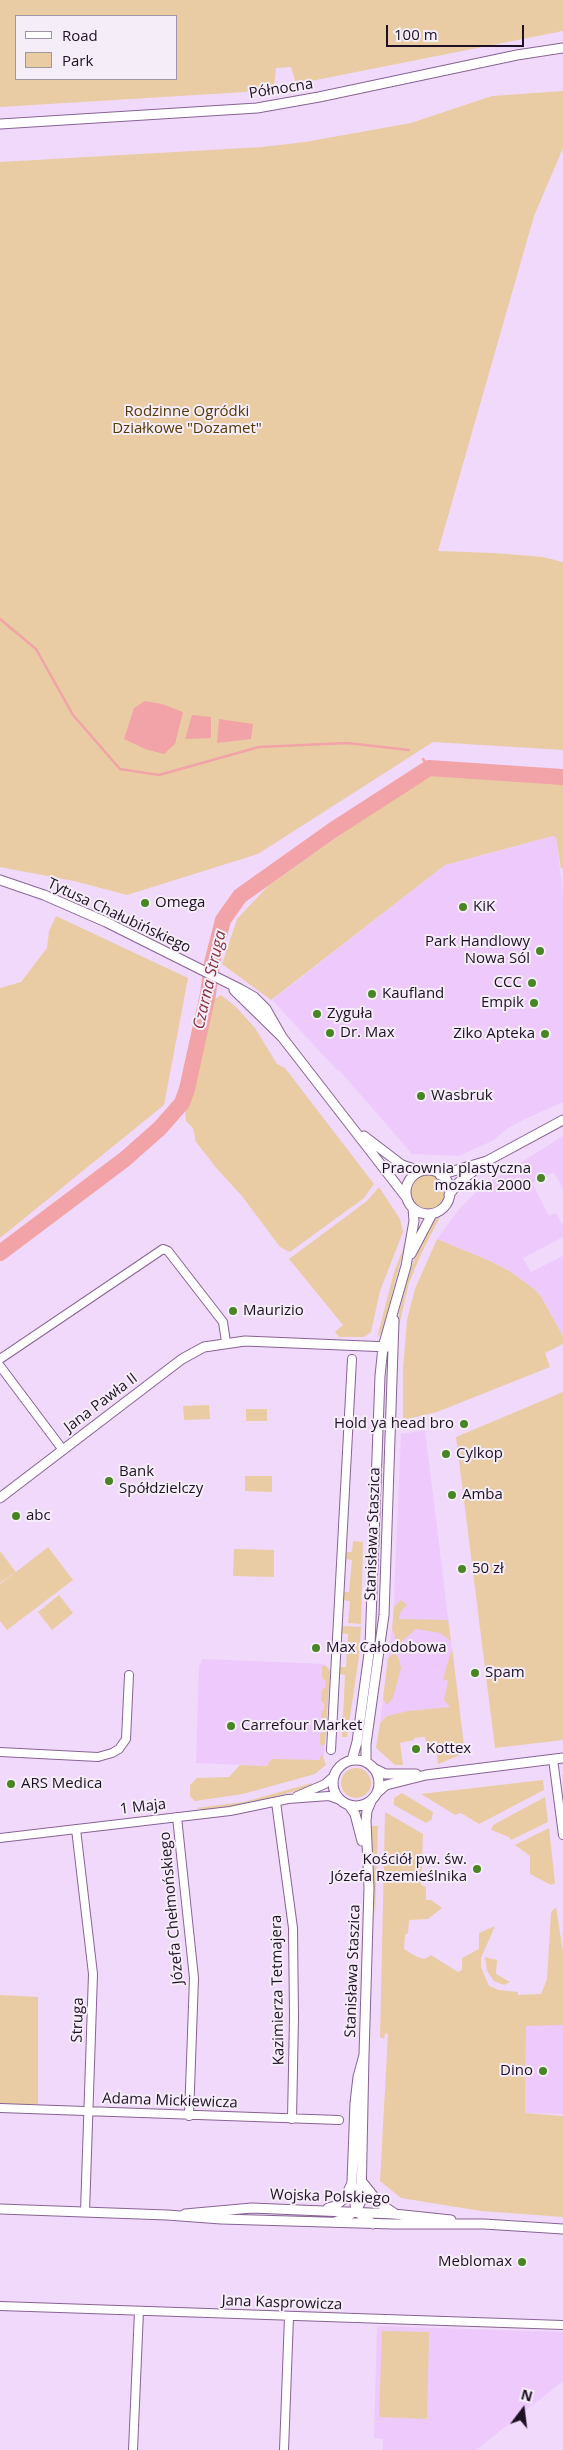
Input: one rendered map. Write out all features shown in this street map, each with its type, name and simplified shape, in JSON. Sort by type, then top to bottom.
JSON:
[{"type":"street","name":"Północna","points":[[0,124],[257,108],[319,97],[517,55],[563,48]]},
{"type":"street","name":"Tytusa Chałubińskiego","points":[[0,880],[44,895],[90,915],[254,997],[266,1009],[282,1037],[406,1196]]},
{"type":"street","points":[[449,1195],[447,1182],[440,1175],[430,1171],[420,1171],[408,1183],[406,1196],[413,1208],[419,1212],[432,1214],[444,1207],[449,1195],[458,1183],[486,1161],[563,1120]]},
{"type":"street","name":"Tytusa Chałubińskiego","points":[[356,1130],[402,1165],[420,1171]]},
{"type":"street","points":[[440,1175],[486,1161]]},
{"type":"street","name":"Stanisława Staszica","points":[[352,1760],[358,1734],[370,1646],[380,1376],[384,1347],[406,1266],[414,1221],[413,1208]]},
{"type":"street","name":"Stanisława Staszica","points":[[406,1266],[432,1214]]},
{"type":"street","points":[[0,1359],[163,1248],[168,1251],[223,1322],[226,1342]]},
{"type":"street","name":"Stanisława Staszica","points":[[370,1765],[366,1744],[384,1615],[395,1305]]},
{"type":"street","name":"Jana Pawła II","points":[[0,1498],[182,1359],[204,1347],[226,1342],[393,1347]]},
{"type":"street","points":[[331,1750],[352,1359]]},
{"type":"street","points":[[0,1366],[63,1450]]},
{"type":"street","points":[[0,1752],[98,1757],[119,1749],[126,1738],[129,1675]]},
{"type":"street","points":[[426,1775],[385,1774],[370,1765],[352,1760],[341,1765],[334,1776],[333,1789],[340,1800],[349,1805],[362,1806],[386,1785],[426,1775],[563,1758]]},
{"type":"street","points":[[553,1759],[563,1835]]},
{"type":"street","points":[[370,1765],[379,1780],[374,1796]]},
{"type":"street","name":"1 Maja","points":[[0,1838],[243,1809],[288,1799],[325,1784],[334,1776]]},
{"type":"street","name":"1 Maja","points":[[288,1799],[328,1796],[340,1800]]},
{"type":"street","name":"Stanisława Staszica","points":[[356,2211],[361,2201],[363,2183],[368,1888],[365,1851],[367,1811],[374,1796]]},
{"type":"street","name":"Kazimierza Tetmajera","points":[[276,1802],[293,1928],[292,2119]]},
{"type":"street","points":[[349,1805],[355,1814],[365,1851]]},
{"type":"street","name":"Józefa Chełmońskiego","points":[[177,1817],[194,1978],[189,2116]]},
{"type":"street","name":"Struga","points":[[76,1829],[93,1974],[85,2212]]},
{"type":"street","name":"Stanisława Staszica","points":[[356,2211],[352,2182],[355,2103],[358,2077],[364,2055]]},
{"type":"street","name":"Adama Mickiewicza","points":[[0,2108],[340,2120]]},
{"type":"street","points":[[323,2210],[340,2202],[352,2182]]},
{"type":"street","points":[[363,2183],[379,2203],[394,2214]]},
{"type":"street","name":"Wojska Polskiego","points":[[174,2215],[252,2208],[356,2211],[484,2224],[563,2229]]},
{"type":"street","name":"Wojska Polskiego","points":[[0,2209],[334,2223],[484,2224]]},
{"type":"street","points":[[334,2223],[356,2211],[373,2224]]},
{"type":"street","name":"Jana Kasprowicza","points":[[0,2306],[563,2325]]},
{"type":"street","points":[[132,2450],[139,2312]]},
{"type":"street","points":[[284,2450],[289,2317]]},
{"type":"shaded area","points":[[145,701],[162,704],[183,712],[175,744],[164,754],[145,749],[124,739],[134,708]]},
{"type":"shaded area","points":[[192,715],[211,717],[211,738],[185,739]]},
{"type":"shaded area","points":[[219,719],[253,724],[251,739],[217,743]]},
{"type":"shaded area","points":[[553,836],[556,838],[563,893],[563,1102],[523,1120],[508,1128],[494,1140],[459,1156],[412,1154],[340,1071],[336,1069],[272,1000],[445,865]]},
{"type":"shaded area","points":[[563,1136],[563,1189],[554,1172],[532,1183],[549,1216],[556,1213],[563,1226],[563,1237],[523,1258],[531,1272],[563,1256],[563,1336],[540,1295],[527,1284],[511,1272],[490,1261],[437,1239],[460,1208],[482,1187]]},
{"type":"shaded area","points":[[425,1430],[459,1706],[387,1716],[380,1723],[393,1619],[401,1434]]},
{"type":"shaded area","points":[[203,1659],[325,1664],[330,1671],[324,1756],[319,1761],[271,1759],[268,1766],[196,1763],[199,1666]]},
{"type":"shaded area","points":[[526,2024],[563,2024],[563,2114],[525,2113]]},
{"type":"shaded area","points":[[377,2326],[563,2332],[563,2381],[476,2450],[383,2450],[383,2439],[374,2438]]},
{"type":"green space","points":[[0,0],[563,0],[563,31],[296,84],[291,67],[276,68],[274,87],[245,92],[0,107]]},
{"type":"green space","name":"Rodzinne Ogródki Działkowe \"Dozamet\"","points":[[563,91],[563,148],[534,216],[438,551],[543,557],[563,562],[563,750],[433,742],[258,854],[127,895],[74,881],[0,867],[0,162],[262,147],[305,142],[411,123],[492,96]]},
{"type":"green space","points":[[429,772],[563,780],[563,868],[561,869],[556,838],[553,836],[445,865],[271,1000],[222,964],[237,919],[268,886]]},
{"type":"green space","points":[[56,916],[188,978],[164,1105],[0,1238],[0,988],[21,982],[47,948],[49,931]]},
{"type":"green space","points":[[221,995],[235,1006],[255,1028],[277,1064],[285,1068],[374,1184],[364,1198],[290,1252],[280,1247],[242,1196],[218,1170],[196,1142],[193,1128],[186,1121],[185,1110],[191,1095],[203,1033],[213,1000]]},
{"type":"green space","points":[[428,1175],[440,1180],[445,1192],[440,1204],[428,1209],[416,1204],[411,1192],[416,1180]]},
{"type":"green space","points":[[379,1187],[400,1219],[403,1232],[380,1291],[371,1332],[364,1337],[339,1337],[335,1332],[343,1325],[289,1259],[367,1201]]},
{"type":"green space","points":[[440,1217],[409,1283],[398,1330],[399,1312],[409,1272],[426,1233],[434,1220]]},
{"type":"green space","points":[[437,1239],[490,1261],[511,1272],[534,1289],[540,1295],[563,1336],[563,1344],[545,1353],[550,1367],[437,1412],[403,1420],[403,1370],[407,1320],[415,1289]]},
{"type":"green space","points":[[405,1244],[383,1330],[377,1338],[394,1272]]},
{"type":"green space","points":[[563,1392],[563,1740],[495,1748],[456,1437]]},
{"type":"green space","points":[[209,1405],[210,1419],[184,1420],[183,1406]]},
{"type":"green space","points":[[246,1409],[267,1409],[267,1421],[246,1421]]},
{"type":"green space","points":[[245,1476],[272,1476],[272,1492],[245,1491]]},
{"type":"green space","points":[[353,1541],[363,1542],[361,1624],[348,1623],[350,1601],[343,1600],[343,1592],[349,1592],[352,1560],[345,1559],[345,1552],[352,1552]]},
{"type":"green space","points":[[48,1547],[73,1580],[7,1630],[0,1621],[0,1584]]},
{"type":"green space","points":[[234,1549],[274,1550],[274,1577],[233,1576]]},
{"type":"green space","points":[[0,1551],[16,1572],[0,1583]]},
{"type":"green space","points":[[59,1595],[73,1613],[52,1630],[38,1612]]},
{"type":"green space","points":[[401,1600],[407,1605],[401,1611],[399,1619],[448,1620],[451,1641],[440,1633],[416,1629],[400,1643],[395,1641],[395,1635],[392,1630],[394,1607]]},
{"type":"green space","points":[[342,1626],[361,1627],[359,1656],[347,1737],[342,1737],[345,1675],[339,1674],[339,1667],[346,1667],[348,1634],[341,1633]]},
{"type":"green space","points":[[452,1648],[465,1753],[438,1764],[436,1749],[427,1750],[425,1737],[414,1738],[414,1740],[400,1743],[403,1765],[395,1765],[376,1748],[380,1723],[387,1716],[408,1711],[450,1707],[444,1700],[448,1681],[443,1679]]},
{"type":"green space","points":[[395,1653],[401,1668],[393,1698],[387,1705],[383,1699],[388,1658]]},
{"type":"green space","points":[[322,1666],[326,1666],[330,1671],[325,1744],[322,1746],[320,1744],[320,1734],[324,1732],[324,1724],[321,1723],[321,1711],[324,1710],[324,1703],[321,1700],[322,1690],[326,1687],[322,1677]]},
{"type":"green space","points":[[322,1754],[326,1765],[315,1774],[243,1794],[195,1801],[190,1796],[190,1785],[197,1778],[229,1777],[240,1765],[267,1766],[271,1759],[319,1760]]},
{"type":"green space","points":[[356,1768],[367,1772],[371,1783],[367,1794],[356,1798],[345,1794],[341,1783],[345,1772]]},
{"type":"green space","points":[[543,1780],[544,1790],[479,1824],[461,1813],[455,1815],[421,1794]]},
{"type":"green space","points":[[312,1783],[312,1786],[248,1805],[204,1810],[196,1808],[244,1802]]},
{"type":"green space","points":[[402,1793],[433,1812],[432,1819],[426,1823],[394,1805],[394,1798]]},
{"type":"green space","points":[[545,1797],[548,1822],[511,1840],[509,1837],[491,1830],[493,1825]]},
{"type":"green space","points":[[385,1812],[423,1834],[421,1885],[426,1887],[426,1900],[431,1900],[442,1908],[428,1919],[409,1920],[404,1949],[417,1957],[425,1959],[431,1955],[458,1972],[462,1970],[462,1958],[479,1949],[479,1933],[495,1926],[481,1958],[481,1967],[489,1986],[499,1990],[518,1992],[518,1995],[541,1994],[547,1979],[551,1912],[556,1907],[563,1952],[563,2025],[526,2026],[525,2113],[563,2116],[563,2217],[481,2211],[401,2198],[380,2181],[388,2034],[385,2033],[384,2039],[380,2037]]},
{"type":"green space","points":[[369,1826],[378,1826],[375,1918]]},
{"type":"green space","points":[[549,1828],[555,1883],[551,1885],[530,1874],[530,1856],[515,1845]]},
{"type":"green space","points":[[485,1957],[497,1960],[496,1974],[510,1982],[504,1985],[494,1981],[487,1971]]},
{"type":"green space","points":[[0,1995],[38,1997],[38,2105],[0,2104]]},
{"type":"green space","points":[[382,2331],[429,2332],[427,2419],[379,2417]]},
{"type":"waterway","points":[[0,619],[36,649],[73,715],[120,769],[159,775],[259,747],[347,743],[409,750]]},
{"type":"waterway","points":[[423,759],[429,768]]},
{"type":"waterway","name":"Czarna Struga","points":[[0,1253],[125,1159],[160,1128],[182,1103],[187,1089],[208,994],[212,963],[223,920],[240,896],[333,830],[429,768],[563,777]]},
{"type":"place","name":"Omega","points":[[145,903]]},
{"type":"place","name":"KiK","points":[[463,907]]},
{"type":"place","name":"Park Handlowy Nowa Sól","points":[[540,951]]},
{"type":"place","name":"CCC","points":[[532,983]]},
{"type":"place","name":"Kaufland","points":[[372,994]]},
{"type":"place","name":"Empik","points":[[534,1003]]},
{"type":"place","name":"Zyguła","points":[[317,1014]]},
{"type":"place","name":"Dr. Max","points":[[330,1033]]},
{"type":"place","name":"Ziko Apteka","points":[[545,1034]]},
{"type":"place","name":"Wasbruk","points":[[421,1096]]},
{"type":"place","name":"Pracownia plastyczna mozakia 2000","points":[[541,1178]]},
{"type":"place","name":"Maurizio","points":[[233,1311]]},
{"type":"place","name":"Hold ya head bro","points":[[464,1424]]},
{"type":"place","name":"Cylkop","points":[[446,1454]]},
{"type":"place","name":"Bank Spółdzielczy","points":[[109,1481]]},
{"type":"place","name":"Amba","points":[[452,1495]]},
{"type":"place","name":"abc","points":[[16,1516]]},
{"type":"place","name":"50 zł","points":[[462,1569]]},
{"type":"place","name":"Max Całodobowa","points":[[316,1648]]},
{"type":"place","name":"Spam","points":[[475,1673]]},
{"type":"place","name":"Carrefour Market","points":[[231,1726]]},
{"type":"place","name":"Kottex","points":[[416,1749]]},
{"type":"place","name":"ARS Medica","points":[[11,1784]]},
{"type":"place","name":"Kościół pw. św. Józefa Rzemieślnika","points":[[477,1869]]},
{"type":"place","name":"Dino","points":[[543,2071]]},
{"type":"place","name":"Meblomax","points":[[522,2262]]}]
